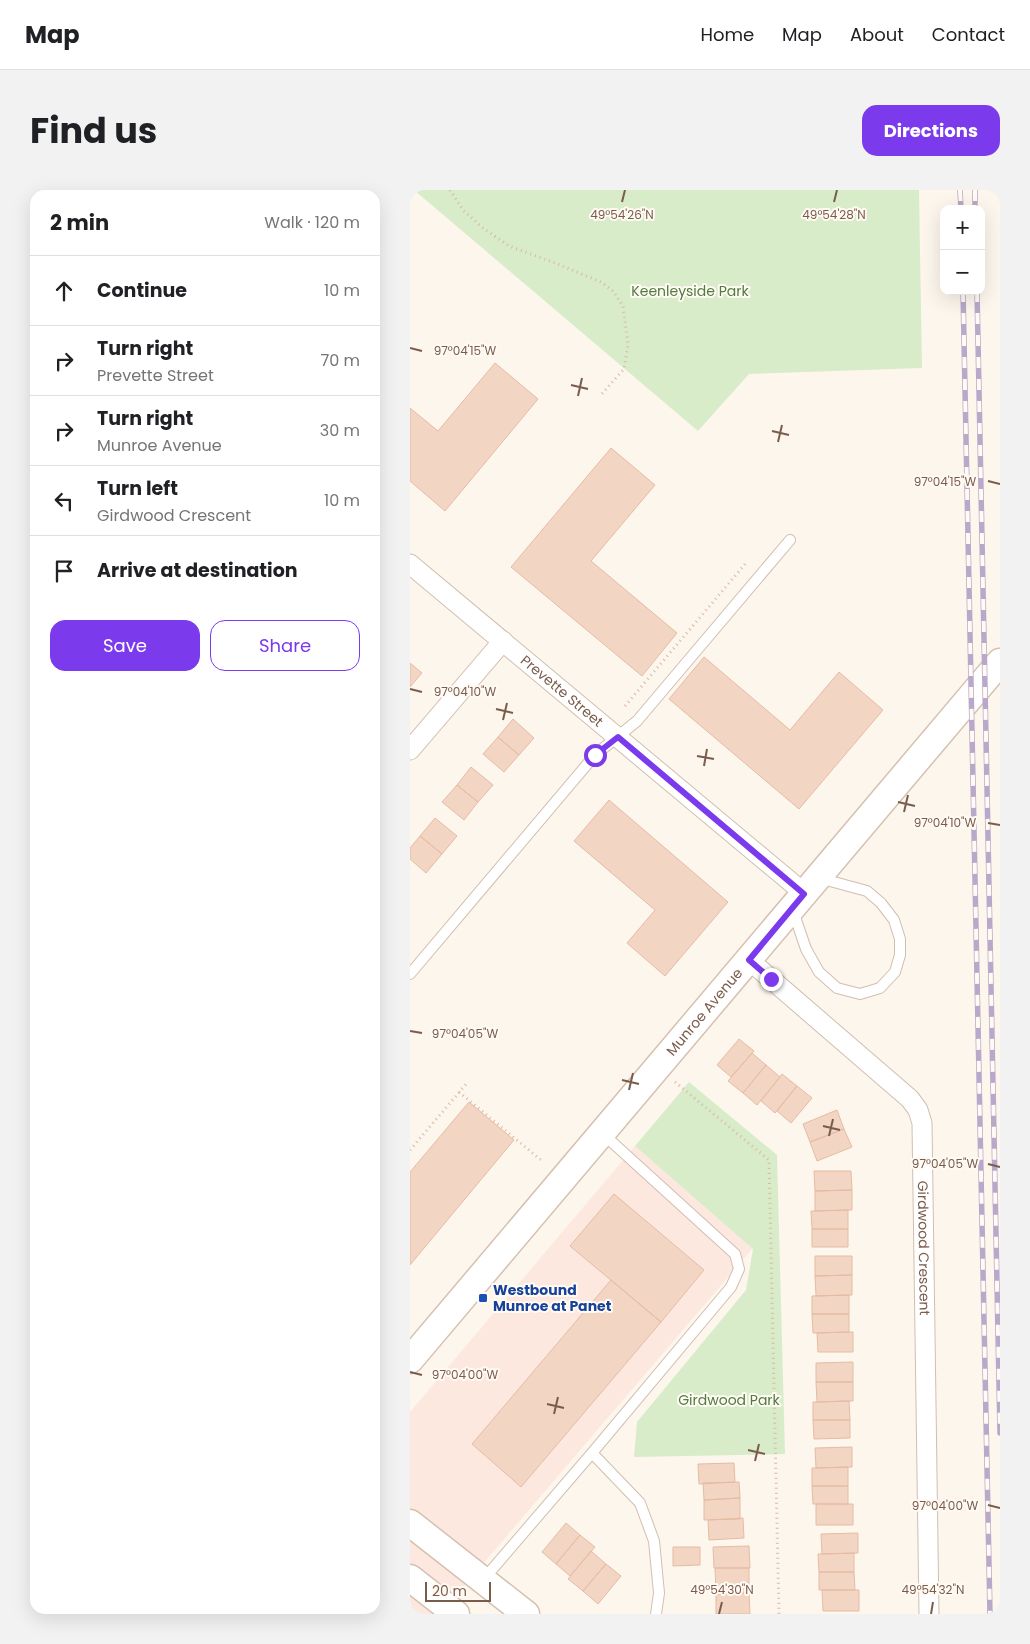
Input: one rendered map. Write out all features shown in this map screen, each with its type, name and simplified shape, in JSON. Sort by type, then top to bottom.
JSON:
[{"type":"street","name":"Prevette Street","points":[[410,564],[805,893]]},
{"type":"street","points":[[410,750],[502,641]]},
{"type":"street","name":"Munroe Avenue","points":[[410,1360],[1000,662]]},
{"type":"street","name":"Girdwood Crescent","points":[[749,960],[910,1099],[918,1110],[922,1123],[930,1614]]},
{"type":"street","points":[[410,1523],[526,1614]]},
{"type":"street","points":[[410,1578],[456,1614]]},
{"type":"lane","points":[[410,974],[595,755],[637,721],[790,540]]},
{"type":"lane","points":[[867,891],[881,903],[894,920],[900,939],[900,955],[895,972],[880,988],[860,994],[837,988],[819,972],[806,949],[805,893],[867,891]]},
{"type":"lane","points":[[483,1580],[731,1287],[738,1269],[735,1254],[602,1134]]},
{"type":"lane","points":[[592,1453],[640,1503],[654,1541],[659,1593],[656,1614]]},
{"type":"path","points":[[450,190],[463,210],[483,228],[509,246],[555,262],[602,282],[613,291],[623,306],[628,346],[624,369],[600,396]]},
{"type":"path","points":[[626,706],[746,563]]},
{"type":"path","points":[[657,1068],[769,1160],[779,1614]]},
{"type":"path","points":[[410,1150],[467,1083]]},
{"type":"path","points":[[460,1092],[541,1160]]},
{"type":"shaded area","points":[[635,1146],[753,1248],[440,1614],[410,1614],[410,1412]]},
{"type":"green space","name":"Keenleyside Park","points":[[414,190],[919,190],[922,368],[749,374],[698,431]]},
{"type":"green space","name":"Girdwood Park","points":[[689,1082],[777,1155],[785,1454],[634,1457],[637,1422],[746,1290],[753,1249],[635,1146]]},
{"type":"building","points":[[495,363],[538,399],[445,511],[410,481],[410,408],[438,431]]},
{"type":"building","points":[[611,448],[655,485],[591,561],[677,633],[642,676],[511,567]]},
{"type":"building","points":[[704,657],[790,730],[839,672],[883,710],[799,809],[669,699]]},
{"type":"building","points":[[410,663],[422,673],[410,687]]},
{"type":"building","points":[[513,719],[534,738],[519,755],[498,737]]},
{"type":"building","points":[[498,737],[519,755],[504,772],[483,754]]},
{"type":"building","points":[[471,767],[493,785],[478,802],[457,785]]},
{"type":"building","points":[[457,785],[478,802],[464,820],[442,802]]},
{"type":"building","points":[[609,800],[728,902],[665,976],[627,943],[655,910],[574,841]]},
{"type":"building","points":[[435,818],[457,836],[442,854],[420,836]]},
{"type":"building","points":[[420,836],[442,854],[426,873],[410,859],[410,848]]},
{"type":"building","points":[[739,1039],[754,1051],[731,1077],[717,1065]]},
{"type":"building","points":[[752,1053],[766,1065],[743,1093],[728,1081]]},
{"type":"building","points":[[766,1065],[780,1077],[757,1105],[743,1093]]},
{"type":"building","points":[[782,1074],[797,1086],[775,1113],[761,1101]]},
{"type":"building","points":[[797,1086],[812,1098],[791,1123],[777,1111]]},
{"type":"building","points":[[469,1102],[514,1140],[410,1265],[410,1172]]},
{"type":"building","points":[[837,1110],[844,1129],[810,1142],[803,1124]]},
{"type":"building","points":[[844,1129],[852,1147],[817,1161],[810,1142]]},
{"type":"building","points":[[814,1171],[851,1171],[852,1190],[815,1191]]},
{"type":"building","points":[[852,1190],[852,1210],[815,1211],[815,1191]]},
{"type":"building","points":[[614,1194],[704,1270],[661,1322],[570,1246]]},
{"type":"building","points":[[848,1210],[848,1229],[812,1229],[811,1211]]},
{"type":"building","points":[[812,1229],[848,1229],[848,1247],[812,1247]]},
{"type":"building","points":[[815,1256],[852,1256],[852,1275],[815,1276]]},
{"type":"building","points":[[852,1275],[852,1295],[816,1296],[815,1276]]},
{"type":"building","points":[[611,1280],[661,1322],[521,1487],[472,1444]]},
{"type":"building","points":[[849,1295],[849,1314],[812,1314],[812,1296]]},
{"type":"building","points":[[812,1314],[849,1314],[849,1332],[813,1333]]},
{"type":"building","points":[[853,1332],[853,1352],[818,1352],[817,1333]]},
{"type":"building","points":[[853,1362],[853,1382],[816,1382],[816,1363]]},
{"type":"building","points":[[816,1382],[853,1382],[853,1401],[817,1402]]},
{"type":"building","points":[[849,1401],[850,1420],[813,1420],[813,1402]]},
{"type":"building","points":[[813,1420],[850,1420],[850,1438],[814,1439]]},
{"type":"building","points":[[852,1447],[852,1467],[816,1468],[815,1448]]},
{"type":"building","points":[[734,1463],[735,1482],[699,1484],[698,1464]]},
{"type":"building","points":[[848,1467],[848,1486],[812,1486],[812,1468]]},
{"type":"building","points":[[739,1482],[740,1498],[704,1500],[703,1483]]},
{"type":"building","points":[[812,1486],[848,1486],[848,1504],[813,1504]]},
{"type":"building","points":[[740,1498],[740,1519],[704,1520],[704,1500]]},
{"type":"building","points":[[816,1504],[853,1504],[853,1525],[816,1525]]},
{"type":"building","points":[[743,1518],[744,1538],[709,1540],[708,1520]]},
{"type":"building","points":[[566,1523],[580,1535],[556,1564],[542,1552]]},
{"type":"building","points":[[858,1533],[858,1553],[822,1554],[821,1534]]},
{"type":"building","points":[[580,1535],[595,1547],[570,1576],[556,1564]]},
{"type":"building","points":[[749,1546],[750,1568],[714,1568],[713,1547]]},
{"type":"building","points":[[673,1547],[700,1547],[700,1565],[673,1566]]},
{"type":"building","points":[[591,1551],[606,1564],[583,1591],[568,1579]]},
{"type":"building","points":[[854,1553],[854,1572],[819,1572],[818,1554]]},
{"type":"building","points":[[606,1564],[621,1576],[598,1604],[583,1591]]},
{"type":"building","points":[[715,1568],[749,1568],[749,1593],[716,1594]]},
{"type":"building","points":[[819,1572],[854,1572],[855,1590],[819,1590]]},
{"type":"building","points":[[822,1590],[859,1590],[859,1611],[823,1611]]},
{"type":"building","points":[[749,1593],[750,1614],[716,1614],[716,1594]]},
{"type":"railway","points":[[960,190],[961,205]]},
{"type":"railway","points":[[975,190],[975,205]]},
{"type":"railway","points":[[963,295],[990,1614]]},
{"type":"railway","points":[[977,295],[1000,1433]]},
{"type":"place","name":"Westbound Munroe at Panet","points":[[483,1298]]},
{"type":"route","points":[[595,755],[618,737],[804,894],[749,960],[771,979]]}]
